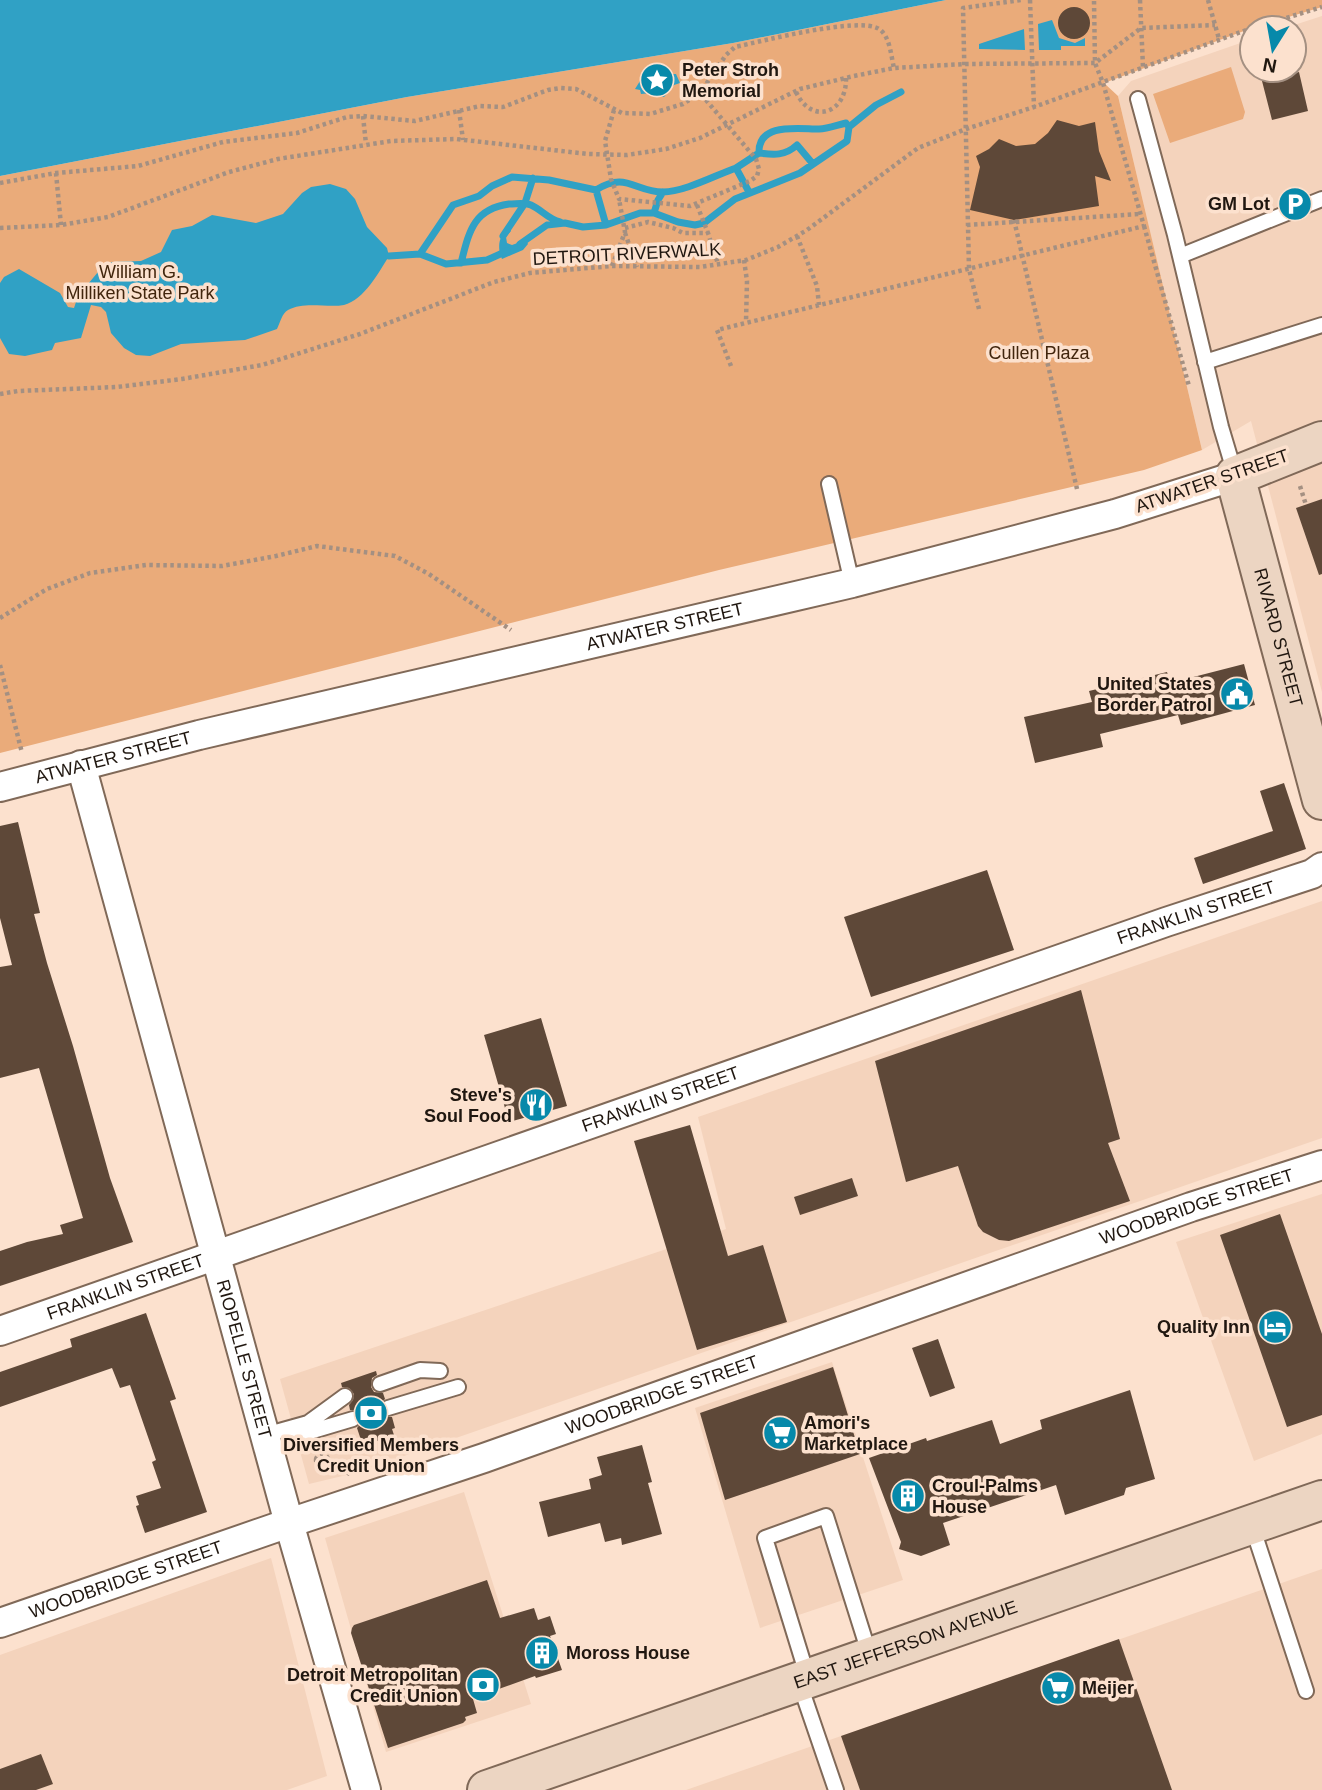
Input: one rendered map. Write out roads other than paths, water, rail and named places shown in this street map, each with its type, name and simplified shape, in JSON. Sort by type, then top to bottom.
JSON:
[{"type":"main road","name":"ATWATER STREET","points":[[1235,476],[1322,440]]},
{"type":"main road","name":"RIVARD STREET","points":[[1235,476],[1322,800]]},
{"type":"main road","name":"EAST JEFFERSON AVENUE","points":[[487,1790],[1322,1500]]},
{"type":"street","name":"ATWATER STREET","points":[[0,787],[199,735],[852,583],[1115,514],[1235,476]]},
{"type":"street","name":"RIOPELLE STREET","points":[[81,765],[289,1523],[366,1790]]},
{"type":"street","name":"FRANKLIN STREET","points":[[0,1331],[1177,918],[1312,874],[1322,867]]},
{"type":"street","name":"WOODBRIDGE STREET","points":[[0,1623],[484,1458],[1191,1207],[1322,1166]]},
{"type":"lane","points":[[1138,99],[1235,476]]},
{"type":"lane","points":[[1180,256],[1322,199]]},
{"type":"lane","points":[[1205,362],[1322,325]]},
{"type":"lane","points":[[829,484],[852,583]]},
{"type":"lane","points":[[380,1384],[419,1370],[440,1371]]},
{"type":"lane","points":[[388,1408],[458,1387]]},
{"type":"lane","points":[[266,1439],[308,1423],[345,1396]]},
{"type":"lane","points":[[266,1439],[354,1419]]},
{"type":"lane","points":[[836,1790],[765,1538],[826,1516],[870,1657]]},
{"type":"lane","points":[[1251,1524],[1306,1691]]},
{"type":"water","points":[[0,0],[946,0],[733,43],[407,97],[0,176]]},
{"type":"water","points":[[1052,20],[1059,38],[1075,43],[1085,38],[1085,46],[1039,50],[1038,24]]},
{"type":"water","points":[[1024,29],[1025,50],[979,49],[979,44]]},
{"type":"water","points":[[676,74],[680,83],[674,85],[664,97],[652,93],[641,94],[640,90],[635,89],[640,81],[643,81],[652,89],[660,89],[667,77]]},
{"type":"water","points":[[330,184],[346,189],[355,199],[367,227],[387,248],[389,256],[370,285],[351,302],[337,306],[294,307],[284,313],[277,329],[245,340],[181,344],[150,356],[136,355],[124,348],[111,333],[106,312],[101,307],[91,305],[81,338],[55,343],[52,350],[25,356],[9,354],[0,338],[0,283],[4,277],[19,269],[60,293],[68,307],[74,308],[78,296],[98,272],[112,262],[141,261],[161,252],[172,230],[192,226],[212,215],[256,223],[283,214],[311,187]]},
{"type":"water","points":[[510,229],[506,237],[507,243],[512,245],[526,240],[528,244],[523,250],[502,259],[500,242],[503,234]]},
{"type":"waterway","points":[[520,244],[547,225],[606,225],[640,213],[654,213],[695,225],[704,223],[735,199],[800,173],[847,141],[849,127],[876,105],[901,92]]},
{"type":"waterway","points":[[759,153],[760,143],[765,136],[781,129],[822,129],[846,123],[849,127]]},
{"type":"waterway","points":[[736,168],[759,153],[779,154],[797,145],[813,164]]},
{"type":"waterway","points":[[420,254],[453,205],[479,196],[492,186],[512,177],[549,180],[596,190],[615,182],[623,182],[663,192],[690,186],[736,168],[749,192]]},
{"type":"waterway","points":[[503,236],[525,203],[533,178]]},
{"type":"waterway","points":[[596,190],[606,225]]},
{"type":"waterway","points":[[654,213],[663,192]]},
{"type":"waterway","points":[[461,263],[470,232],[487,211],[523,203],[560,222]]},
{"type":"waterway","points":[[389,256],[420,254],[446,264],[487,260],[507,251]]},
{"type":"place","name":"Peter Stroh Memorial","points":[[657,80]]},
{"type":"place","name":"GM Lot","points":[[1295,204]]},
{"type":"place","name":"United States Border Patrol","points":[[1237,694]]},
{"type":"place","name":"Steve's Soul Food","points":[[536,1105]]},
{"type":"place","name":"Quality Inn","points":[[1275,1327]]},
{"type":"place","name":"Diversified Members Credit Union","points":[[371,1413]]},
{"type":"place","name":"Amori's Marketplace","points":[[780,1433]]},
{"type":"place","name":"Croul-Palms House","points":[[908,1496]]},
{"type":"place","name":"Moross House","points":[[542,1653]]},
{"type":"place","name":"Detroit Metropolitan Credit Union","points":[[483,1685]]},
{"type":"place","name":"Meijer","points":[[1058,1688]]},
{"type":"park label","name":"William G. Milliken State Park","points":[[140,282]]},
{"type":"park label","name":"Cullen Plaza","points":[[1039,353]]}]
